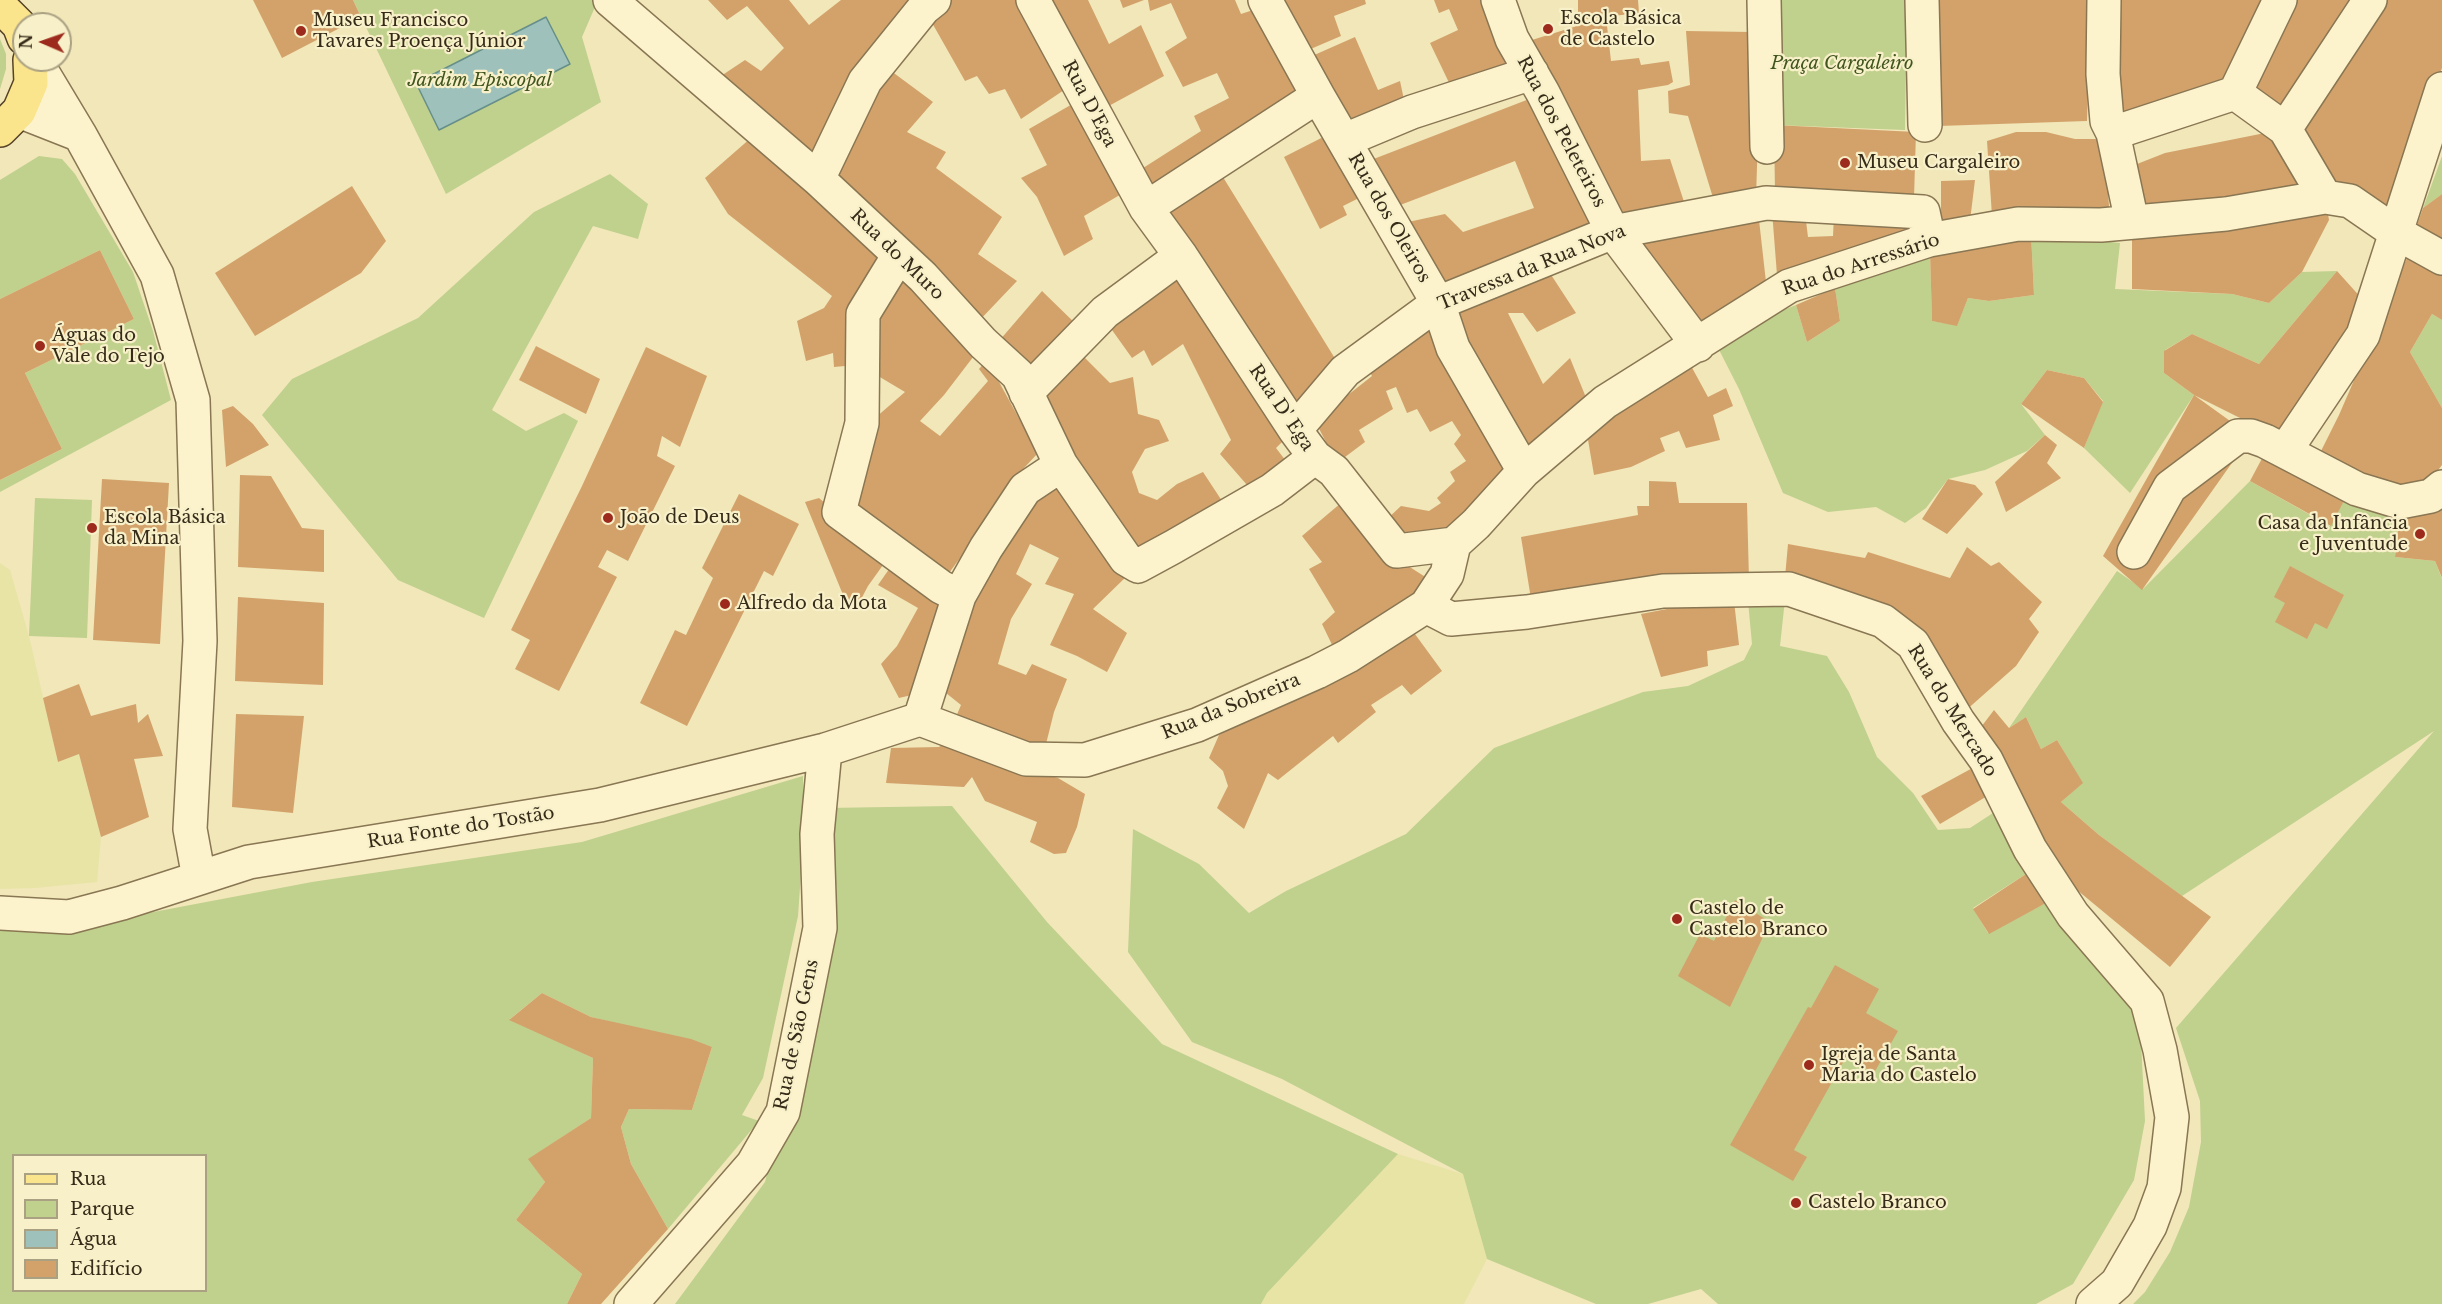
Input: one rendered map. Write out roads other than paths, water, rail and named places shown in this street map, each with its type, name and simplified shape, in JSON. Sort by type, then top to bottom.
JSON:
[{"type":"main road","points":[[0,6],[12,18]]},
{"type":"main road","points":[[9,120],[30,83],[31,72]]},
{"type":"street","points":[[818,178],[866,81],[924,8],[934,0]]},
{"type":"street","name":"Rua D'Ega","points":[[1033,0],[1146,208]]},
{"type":"street","name":"Rua dos Oleiros","points":[[1265,0],[1438,303],[1453,348],[1524,471]]},
{"type":"street","name":"Rua dos Peleteiros","points":[[1498,0],[1512,39],[1613,232],[1698,345]]},
{"type":"street","points":[[1764,0],[1767,147]]},
{"type":"street","points":[[1922,0],[1925,125]]},
{"type":"street","points":[[2104,0],[2103,74],[2107,122],[2114,133],[2132,222]]},
{"type":"street","points":[[2114,133],[2235,93],[2280,0]]},
{"type":"street","points":[[2285,129],[2370,0]]},
{"type":"street","name":"Rua do Muro","points":[[631,5],[923,277],[983,344],[1018,375],[1061,465],[1126,559],[1138,566],[1272,490],[1315,457]]},
{"type":"street","points":[[41,72],[80,135],[157,274],[193,400],[200,641],[190,829],[199,878]]},
{"type":"street","points":[[1345,140],[1412,111],[1532,74]]},
{"type":"street","points":[[2285,451],[2363,335],[2442,89]]},
{"type":"street","points":[[2235,93],[2285,129],[2325,197]]},
{"type":"street","points":[[1146,208],[1318,96]]},
{"type":"street","points":[[9,120],[80,135]]},
{"type":"street","name":"Rua do Arressário","points":[[1454,544],[1476,524],[1524,471],[1605,402],[1789,286],[1926,226],[2102,225],[2226,214],[2325,197],[2350,201],[2395,232],[2442,258]]},
{"type":"street","name":"Travessa da Rua Nova","points":[[1294,430],[1345,371],[1438,303],[1613,232],[1766,203],[1926,226]]},
{"type":"street","name":"Rua D' Ega","points":[[1146,208],[1181,256],[1294,430],[1315,457],[1334,471],[1397,551],[1454,544]]},
{"type":"street","points":[[899,255],[863,314],[862,423],[839,512],[941,587],[959,596]]},
{"type":"street","points":[[1026,393],[1105,312],[1181,256]]},
{"type":"street","points":[[2134,552],[2170,487],[2238,436],[2251,436],[2357,489],[2400,502],[2431,496],[2442,487]]},
{"type":"street","points":[[920,719],[959,596],[986,548],[1025,489],[1061,465]]},
{"type":"street","points":[[1426,606],[1447,574],[1454,544]]},
{"type":"street","name":"Rua do Mercado","points":[[1426,606],[1451,619],[1527,612],[1663,591],[1789,589],[1883,621],[1913,644],[1958,721],[1986,760],[2030,849],[2073,915],[2147,1001],[2160,1050],[2172,1117],[2164,1188],[2150,1226],[2116,1283],[2093,1304]]},
{"type":"street","name":"Rua da Sobreira","points":[[920,719],[1026,759],[1085,760],[1197,725],[1306,677],[1348,656],[1426,606]]},
{"type":"street","name":"Rua Fonte do Tostão","points":[[0,913],[69,917],[122,903],[249,862],[600,805],[825,750],[920,719]]},
{"type":"street","name":"Rua de São Gens","points":[[631,1304],[753,1164],[783,1112],[820,928],[817,834],[825,750]]},
{"type":"water","points":[[546,17],[570,64],[439,130],[416,83]]},
{"type":"place","name":"Escola Básica de Castelo","points":[[1548,29]]},
{"type":"place","name":"Museu Francisco Tavares Proença Júnior","points":[[301,31]]},
{"type":"place","name":"Museu Cargaleiro","points":[[1845,163]]},
{"type":"place","name":"Águas do Vale do Tejo","points":[[40,346]]},
{"type":"place","name":"João de Deus","points":[[608,518]]},
{"type":"place","name":"Escola Básica da Mina","points":[[92,528]]},
{"type":"place","name":"Casa da Infância e Juventude","points":[[2420,534]]},
{"type":"place","name":"Alfredo da Mota","points":[[725,604]]},
{"type":"place","name":"Castelo de Castelo Branco","points":[[1677,919]]},
{"type":"place","name":"Igreja de Santa Maria do Castelo","points":[[1809,1065]]},
{"type":"place","name":"Castelo Branco","points":[[1796,1203]]},
{"type":"park label","name":"Praça Cargaleiro","points":[[1842,64]]},
{"type":"park label","name":"Jardim Episcopal","points":[[480,81]]}]
